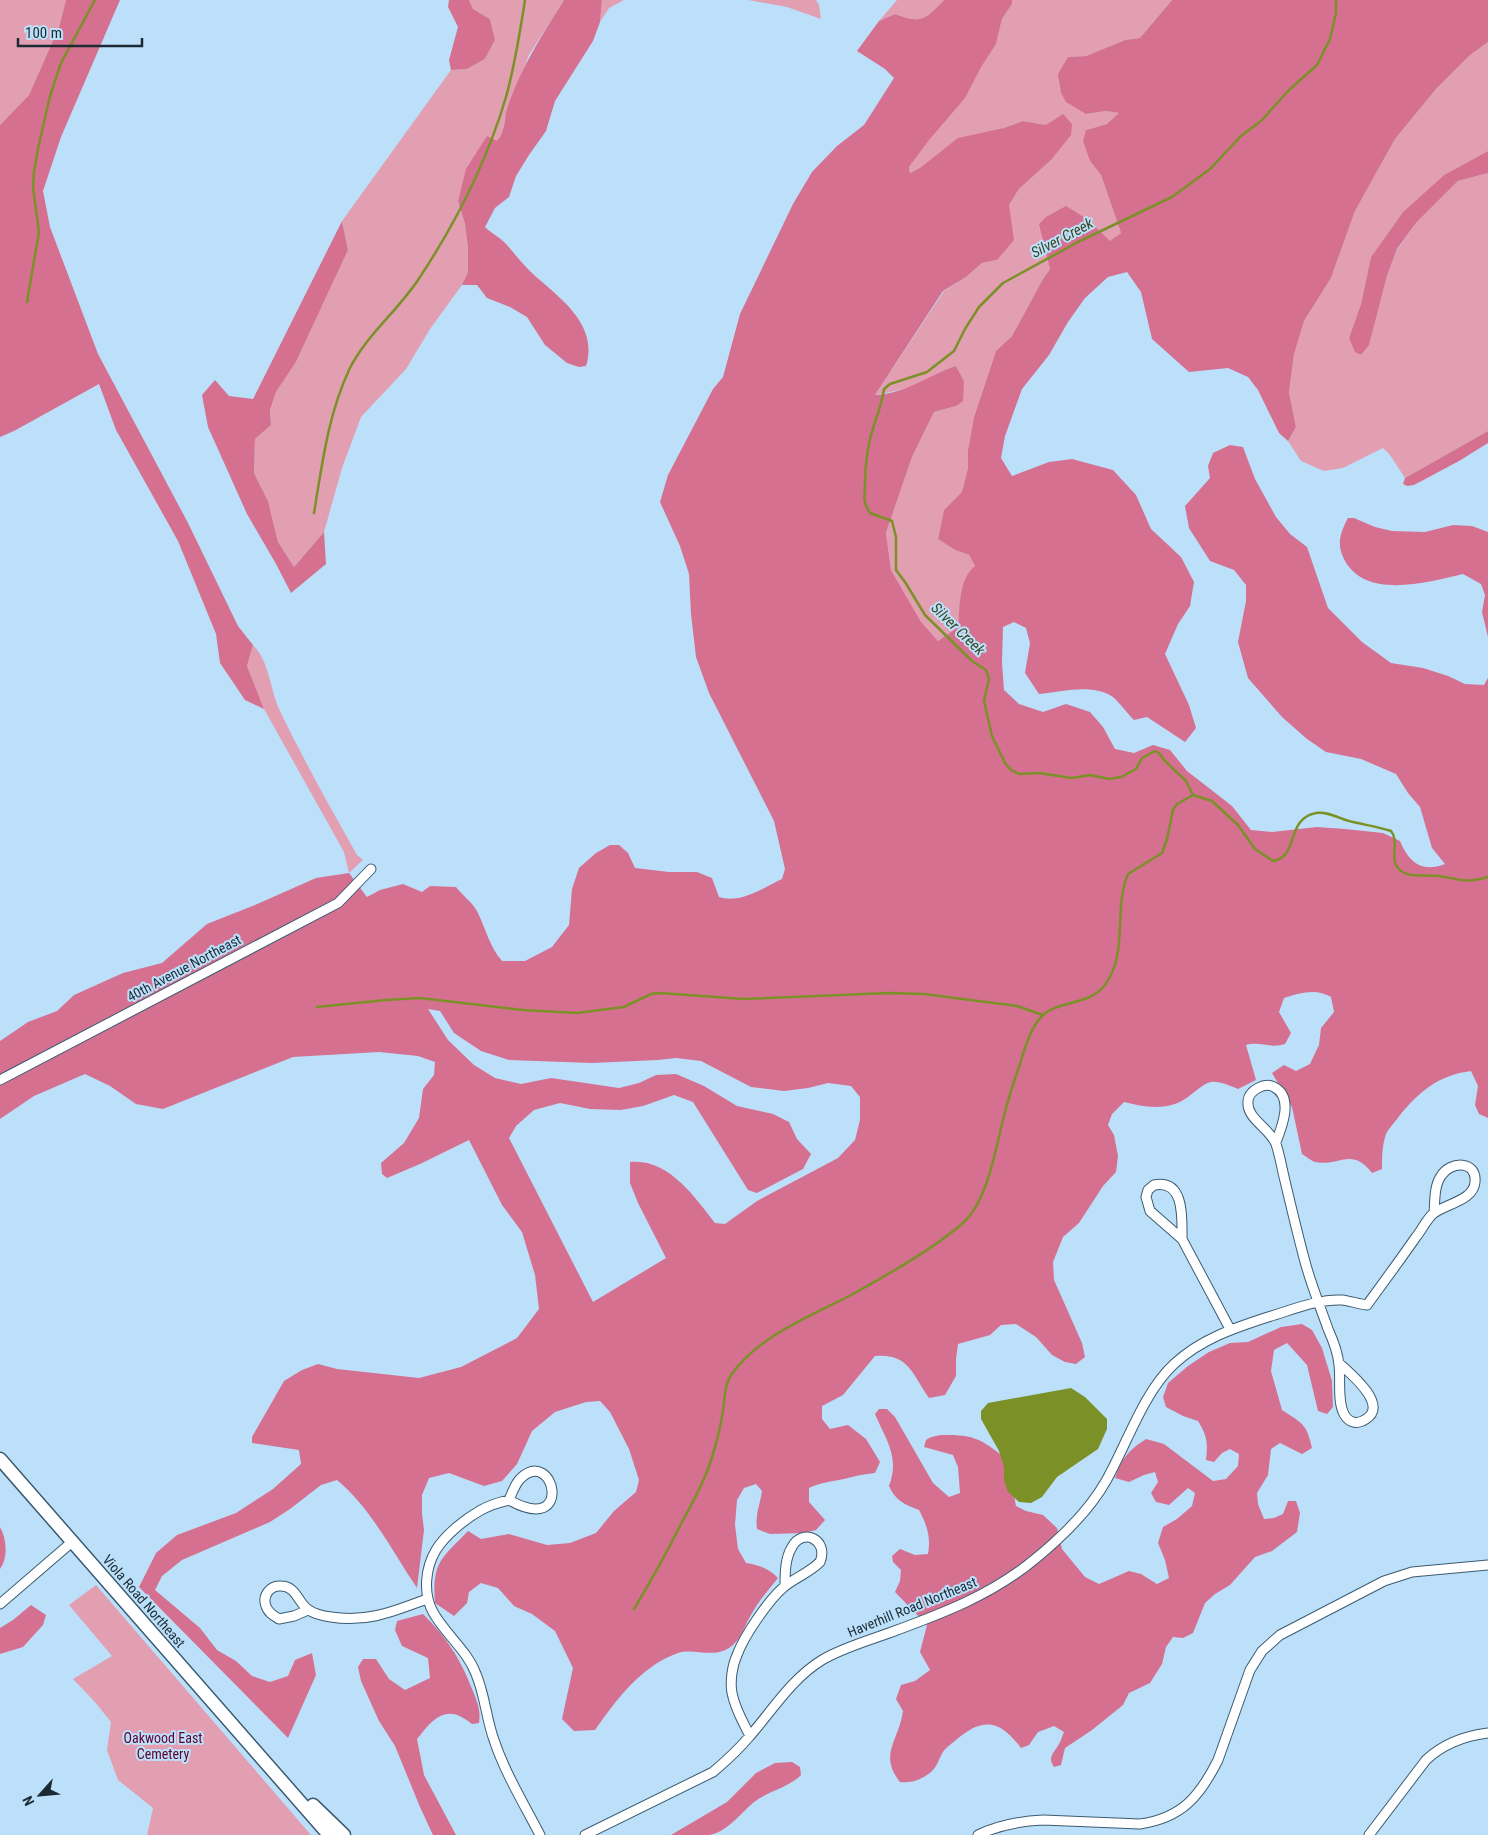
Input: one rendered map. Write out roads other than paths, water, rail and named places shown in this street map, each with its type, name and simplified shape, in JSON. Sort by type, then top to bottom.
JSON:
[{"type":"main road","name":"Viola Road Northeast","points":[[0,1459],[329,1835]]},
{"type":"main road","name":"Viola Road Northeast","points":[[267,1762],[344,1835]]},
{"type":"street","name":"40th Avenue Northeast","points":[[0,1080],[338,903],[371,869]]},
{"type":"street","points":[[1276,1142],[1282,1127],[1285,1110],[1284,1100],[1277,1088],[1270,1085],[1263,1086],[1250,1094],[1248,1100],[1249,1108],[1252,1115],[1276,1142],[1305,1264],[1339,1363],[1342,1410],[1348,1420],[1353,1423],[1360,1422],[1371,1415],[1373,1408],[1371,1400],[1362,1384],[1339,1363]]},
{"type":"street","points":[[1453,1165],[1465,1165],[1474,1176],[1475,1183],[1472,1190],[1451,1205],[1434,1213],[1437,1185],[1440,1177],[1446,1169],[1453,1165]]},
{"type":"street","points":[[1182,1239],[1182,1218],[1177,1195],[1167,1184],[1154,1185],[1148,1190],[1146,1204],[1150,1211],[1182,1239],[1230,1330]]},
{"type":"street","name":"Haverhill Road Northeast","points":[[585,1835],[712,1772],[729,1758],[750,1736],[784,1694],[821,1660],[842,1650],[969,1602],[1006,1581],[1036,1558],[1093,1501],[1106,1481],[1147,1401],[1163,1376],[1187,1353],[1230,1330],[1318,1301],[1343,1300],[1367,1305],[1434,1213]]},
{"type":"street","points":[[509,1500],[528,1510],[538,1510],[545,1507],[551,1501],[553,1493],[547,1477],[543,1472],[536,1471],[520,1479],[509,1500],[481,1510],[449,1535],[436,1550],[429,1567],[426,1583],[427,1599],[434,1613],[467,1656],[476,1672],[484,1694],[493,1739],[500,1757],[540,1835]]},
{"type":"street","points":[[750,1736],[735,1706],[732,1691],[732,1676],[736,1655],[754,1624],[773,1599],[785,1586],[820,1562],[823,1556],[822,1549],[816,1540],[811,1537],[804,1537],[792,1546],[785,1574],[785,1586]]},
{"type":"street","points":[[0,1604],[72,1542]]},
{"type":"street","points":[[978,1835],[1005,1825],[1028,1821],[1044,1820],[1127,1825],[1159,1820],[1177,1812],[1197,1795],[1218,1760],[1250,1670],[1268,1644],[1288,1630],[1393,1578],[1412,1572],[1488,1564]]},
{"type":"street","points":[[308,1610],[294,1616],[279,1619],[268,1611],[265,1605],[268,1591],[279,1585],[286,1587],[294,1591],[308,1610],[325,1616],[347,1620],[386,1613],[427,1599]]},
{"type":"street","points":[[1369,1835],[1434,1752],[1453,1741],[1488,1733]]},
{"type":"waterway","points":[[27,302],[39,232],[33,188],[39,144],[50,96],[61,63],[95,0]]},
{"type":"waterway","points":[[314,513],[331,422],[349,370],[364,345],[412,289],[434,256],[470,190],[490,144],[509,85],[525,0]]},
{"type":"waterway","name":"Silver Creek","points":[[1336,0],[1336,13],[1330,39],[1317,65],[1288,91],[1261,121],[1241,136],[1210,169],[1172,197],[1078,242],[1003,283],[979,307],[954,351],[927,372],[890,384],[884,389],[867,453],[865,502],[870,513],[892,521],[896,537],[896,570],[925,615],[972,661],[986,670],[989,679],[984,701],[992,736],[1005,763],[1011,770],[1019,774],[1039,773],[1072,778],[1090,775],[1109,779],[1121,777],[1136,769],[1142,758],[1155,751],[1186,781],[1193,795],[1212,801],[1238,825],[1255,849],[1273,861],[1281,858],[1287,852],[1300,822],[1306,817],[1321,813],[1391,831],[1395,843],[1394,857],[1396,865],[1400,870],[1409,875],[1439,876],[1468,881],[1488,877]]},
{"type":"waterway","points":[[634,1609],[665,1555],[703,1481],[717,1439],[725,1393],[731,1375],[743,1361],[771,1338],[895,1270],[952,1232],[973,1212],[986,1185],[1012,1087],[1025,1047],[1034,1027],[1042,1016],[1049,1011],[1091,996],[1105,985],[1117,959],[1121,901],[1128,874],[1162,853],[1173,810],[1177,804],[1193,795]]},
{"type":"waterway","points":[[317,1007],[420,998],[523,1010],[577,1013],[624,1007],[651,994],[660,993],[744,999],[889,993],[924,994],[1017,1006],[1043,1015]]},
{"type":"park label","name":"Oakwood East Cemetery","points":[[163,1746]]}]
